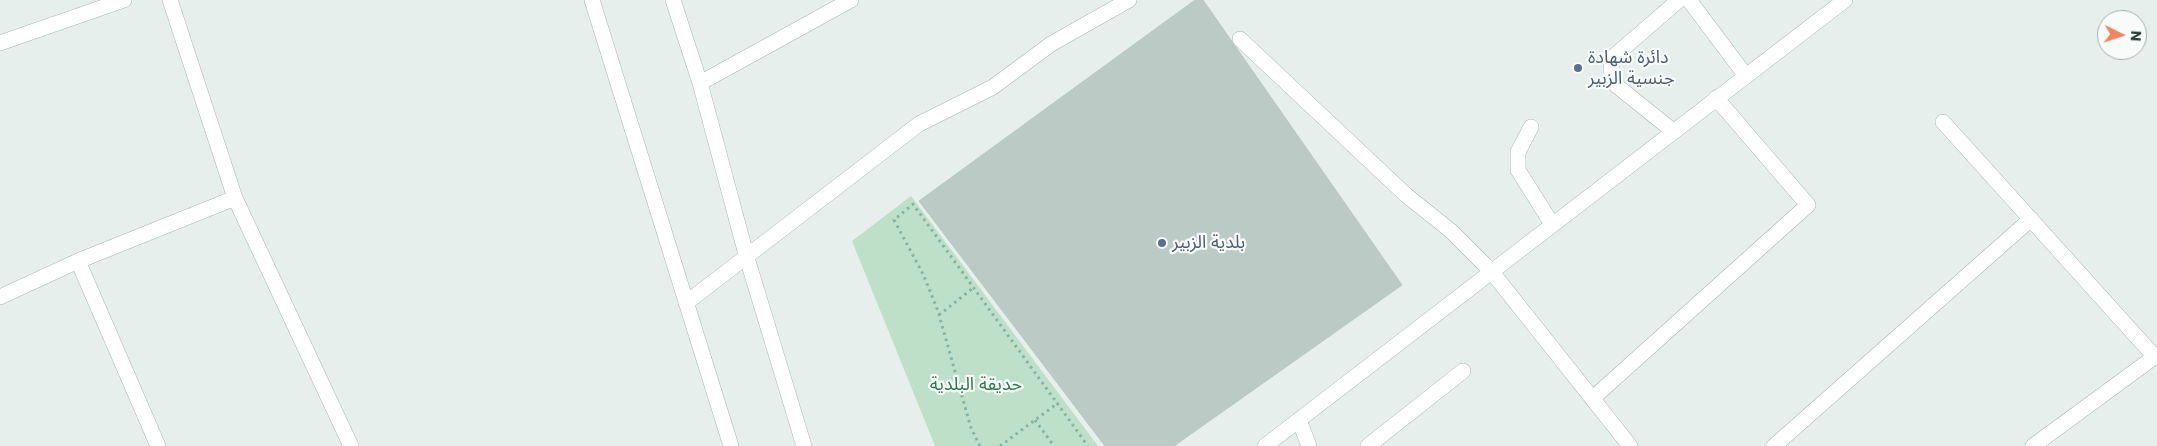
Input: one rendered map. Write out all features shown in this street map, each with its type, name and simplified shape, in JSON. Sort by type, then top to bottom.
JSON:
[{"type":"street","points":[[0,43],[124,0]]},
{"type":"street","points":[[170,0],[235,198],[351,446]]},
{"type":"street","points":[[592,0],[731,446]]},
{"type":"street","points":[[673,0],[700,83],[746,258],[804,446]]},
{"type":"street","points":[[700,83],[851,0]]},
{"type":"street","points":[[686,303],[919,124],[993,87],[1051,44],[1129,0]]},
{"type":"street","points":[[1672,131],[1617,86],[1611,70],[1612,58],[1678,0]]},
{"type":"street","points":[[1689,0],[1746,76]]},
{"type":"street","points":[[1265,446],[1672,131],[1845,0]]},
{"type":"street","points":[[1240,38],[1406,195],[1451,231],[1491,271],[1630,446]]},
{"type":"street","points":[[1593,398],[1808,205],[1716,98]]},
{"type":"street","points":[[1943,122],[2156,356],[2033,446]]},
{"type":"street","points":[[1532,126],[1518,152],[1518,170],[1552,224]]},
{"type":"street","points":[[0,297],[78,261],[235,198]]},
{"type":"street","points":[[1774,446],[2031,220]]},
{"type":"street","points":[[78,261],[158,446]]},
{"type":"street","points":[[1368,446],[1463,371]]},
{"type":"street","points":[[1299,420],[1309,446]]},
{"type":"path","points":[[980,446],[971,428],[939,315],[923,274],[894,220],[913,204],[1088,446]]},
{"type":"path","points":[[939,315],[973,288]]},
{"type":"path","points":[[1000,446],[1058,404]]},
{"type":"path","points":[[1035,420],[1054,446]]},
{"type":"green space","name":"حديقة البلدية","points":[[911,196],[1098,446],[935,446],[852,241]]},
{"type":"building","name":"بلدية الزبير","points":[[1195,0],[1203,0],[1402,285],[1174,446],[1105,446],[919,201]]},
{"type":"place","name":"دائرة شهادة جنسية الزبير","points":[[1578,68]]},
{"type":"place","name":"بلدية الزبير","points":[[1162,243]]}]
